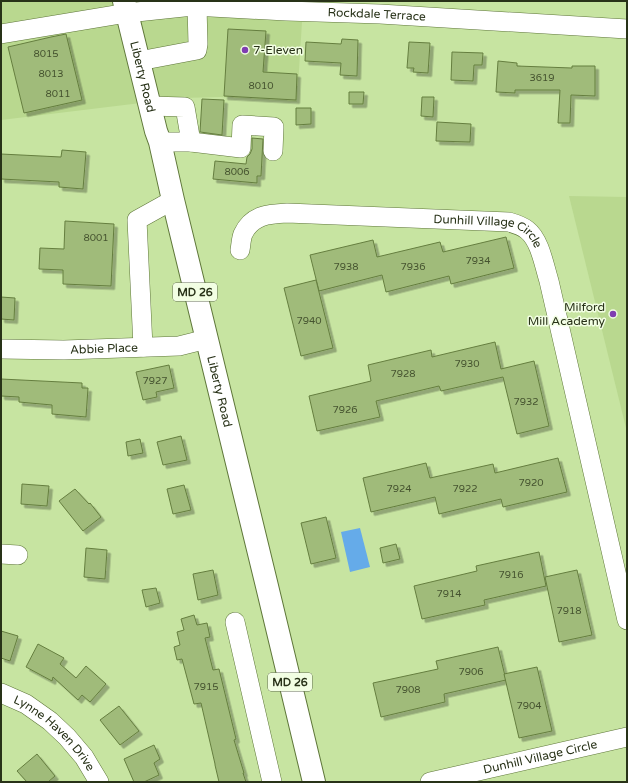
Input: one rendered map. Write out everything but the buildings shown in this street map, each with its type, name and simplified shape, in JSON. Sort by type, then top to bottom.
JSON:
[{"type":"main road","name":"Liberty Road","points":[[125,7],[160,142],[314,782]]},
{"type":"street","name":"Rockdale Terrace","points":[[1,34],[125,7],[197,6],[380,14],[627,29]]},
{"type":"street","points":[[139,61],[196,50],[198,44],[197,6]]},
{"type":"street","points":[[150,106],[185,107],[191,142]]},
{"type":"street","points":[[160,142],[191,142],[242,148],[242,126],[274,127],[273,151]]},
{"type":"street","points":[[143,347],[137,220],[173,200]]},
{"type":"street","name":"Dunhill Village Circle","points":[[240,250],[243,235],[248,227],[256,219],[268,214],[287,213],[510,222],[518,224],[527,230],[534,237],[539,246],[549,281],[627,620]]},
{"type":"street","name":"Abbie Place","points":[[1,349],[64,350],[179,346],[207,339]]},
{"type":"street","points":[[235,622],[272,782]]},
{"type":"street","name":"Lynne Haven Drive","points":[[1,693],[26,704],[50,721],[67,737],[84,757],[99,782]]},
{"type":"street","name":"Dunhill Village Circle","points":[[430,782],[627,737]]},
{"type":"shaded area","points":[[1,1],[267,1],[266,20],[302,22],[297,102],[220,97],[182,98],[1,120]]},
{"type":"shaded area","name":"Milford Mill Academy","points":[[569,196],[627,197],[627,432]]},
{"type":"water","points":[[360,528],[370,567],[350,572],[341,532]]},
{"type":"place","name":"7-Eleven","points":[[245,50]]},
{"type":"place","name":"Milford Mill Academy","points":[[613,314]]}]
